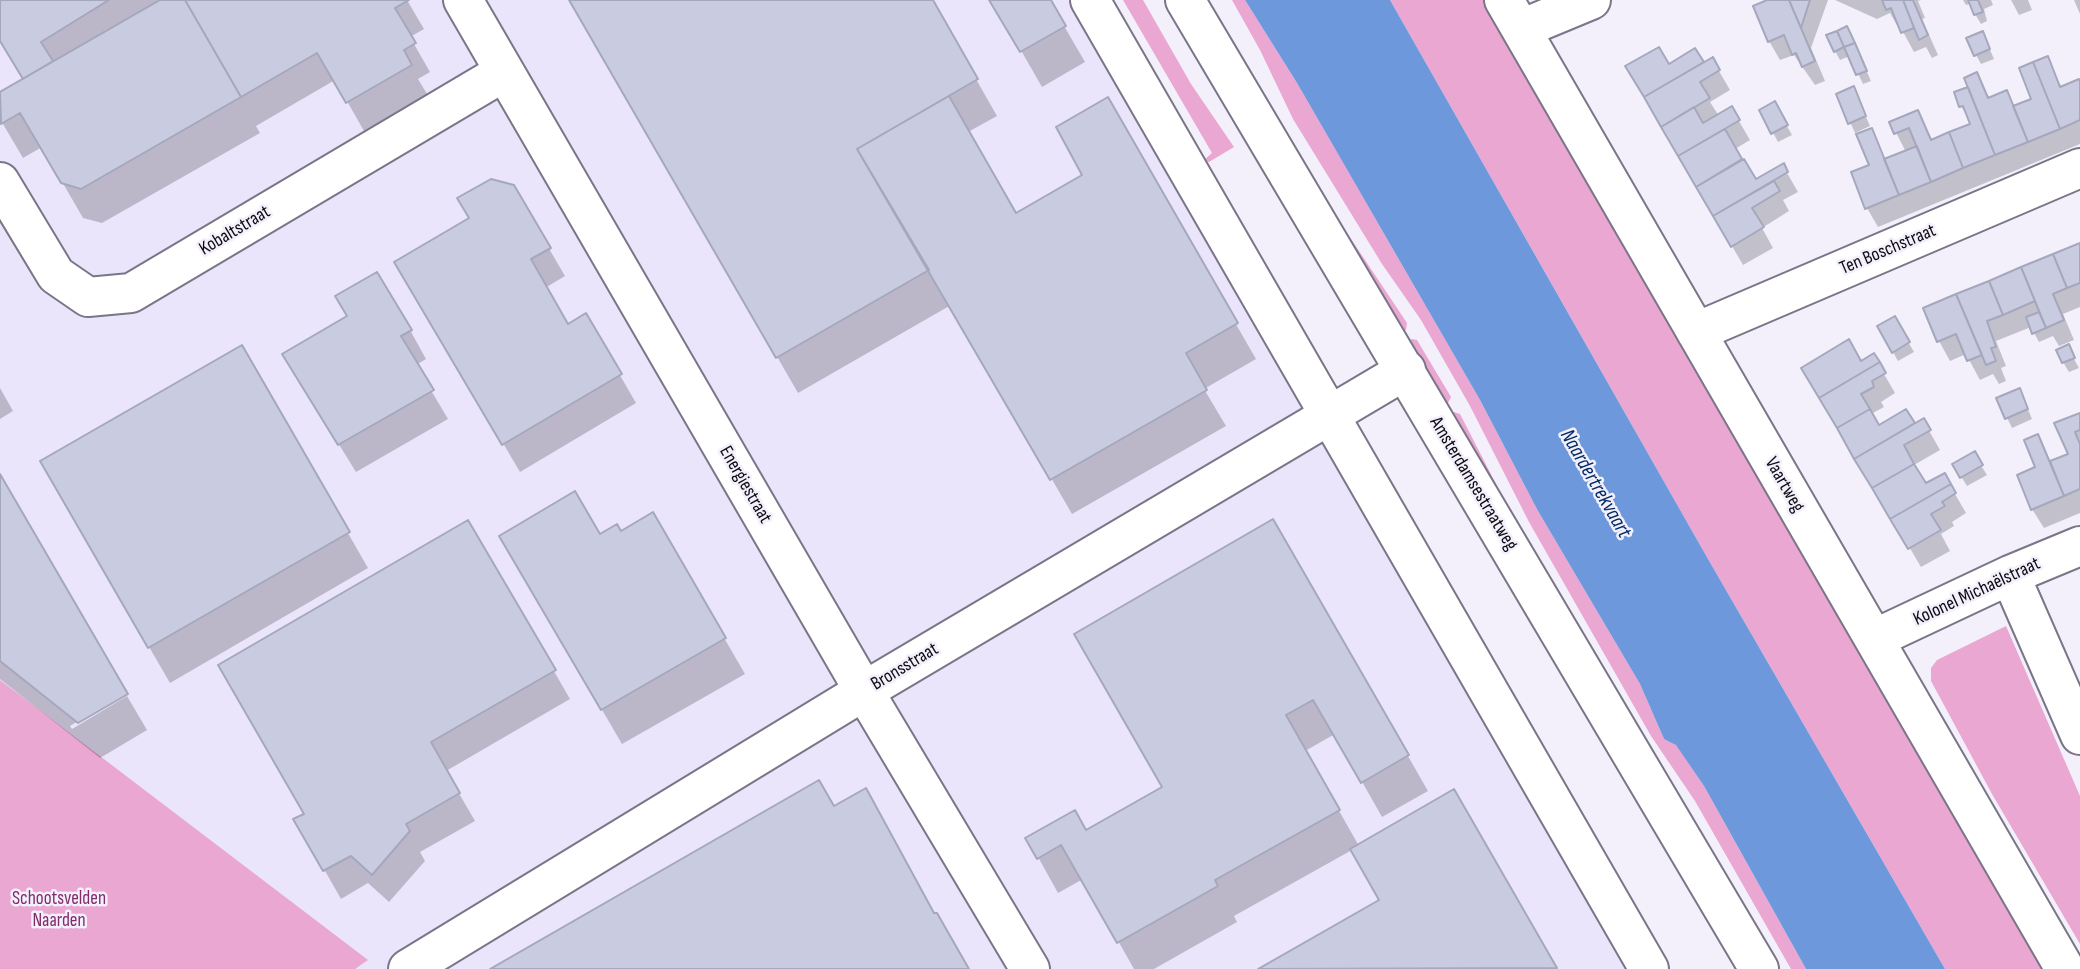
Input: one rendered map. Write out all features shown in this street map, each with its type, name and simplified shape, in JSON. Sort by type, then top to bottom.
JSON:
[{"type":"street","name":"Energiestraat","points":[[463,0],[864,691],[1030,969]]},
{"type":"street","points":[[1090,0],[1649,969]]},
{"type":"street","name":"Amsterdamsestraatweg","points":[[1185,0],[1759,969]]},
{"type":"street","points":[[1513,15],[1591,0]]},
{"type":"street","name":"Vaartweg","points":[[1513,15],[2065,969]]},
{"type":"street","name":"Kobaltstraat","points":[[0,182],[55,275],[88,297],[131,293],[504,72]]},
{"type":"street","name":"Ten Boschstraat","points":[[1696,332],[2080,168]]},
{"type":"street","name":"Bronsstraat","points":[[408,969],[864,691],[1406,370]]},
{"type":"street","name":"Kolonel Michaëlstraat","points":[[1874,639],[2010,575],[2080,546]]},
{"type":"street","points":[[2010,575],[2080,734]]},
{"type":"shaded area","points":[[0,0],[1068,0],[1629,969],[251,969],[0,729]]},
{"type":"green space","points":[[1123,0],[1143,0],[1191,84],[1234,147],[1209,162],[1204,160],[1212,153]]},
{"type":"green space","points":[[1232,0],[1245,0],[1297,83],[1480,400],[1538,511],[1640,684],[1664,739],[1676,744],[1704,786],[1806,969],[1791,969],[1695,801],[1651,736],[1529,522],[1470,406],[1421,320],[1382,264],[1293,119],[1260,50]]},
{"type":"green space","points":[[1390,0],[1484,0],[2048,969],[1945,969]]},
{"type":"green space","points":[[1345,230],[1407,323],[1406,330],[1401,332],[1342,232]]},
{"type":"green space","points":[[1417,340],[1451,397],[1447,405],[1407,342]]},
{"type":"green space","points":[[1454,412],[1460,414],[1515,521],[1450,415]]},
{"type":"green space","points":[[2006,626],[2080,796],[2080,944],[1992,794],[1931,681],[1931,668],[1937,660]]},
{"type":"green space","name":"Schootsvelden Naarden","points":[[0,680],[368,960],[355,969],[0,969]]},
{"type":"water","name":"Naardertrekvaart","points":[[1245,0],[1390,0],[1945,969],[1806,969],[1704,786],[1676,745],[1664,739],[1640,684],[1538,511],[1480,400],[1297,83]]},
{"type":"building","points":[[0,0],[109,0],[41,42],[53,61],[23,79],[0,41]]},
{"type":"building","points":[[160,0],[185,0],[241,97],[81,189],[61,183],[20,113],[1,124],[0,92]]},
{"type":"building","points":[[185,0],[409,0],[395,8],[416,43],[404,50],[412,65],[346,103],[317,53],[241,97]]},
{"type":"building","points":[[569,0],[933,0],[978,79],[857,149],[929,270],[776,358]]},
{"type":"building","points":[[989,0],[1051,0],[1066,26],[1020,52]]},
{"type":"building","points":[[1767,0],[1789,0],[1815,61],[1802,67],[1796,53],[1792,55],[1784,35],[1768,42],[1753,6]]},
{"type":"building","points":[[1789,0],[1810,0],[1801,28]]},
{"type":"building","points":[[1882,0],[1903,0],[1914,28],[1901,33],[1891,8],[1886,10]]},
{"type":"building","points":[[1903,0],[1913,0],[1928,35],[1919,40]]},
{"type":"building","points":[[1968,0],[1978,0],[1983,12],[1974,15]]},
{"type":"building","points":[[1847,26],[1855,43],[1844,47],[1837,31]]},
{"type":"building","points":[[1837,31],[1844,47],[1834,52],[1826,35]]},
{"type":"building","points":[[1983,31],[1990,49],[1974,56],[1966,38]]},
{"type":"building","points":[[1855,43],[1867,71],[1856,75],[1844,47]]},
{"type":"building","points":[[1659,47],[1669,64],[1695,48],[1704,62],[1644,97],[1625,66]]},
{"type":"building","points":[[2048,56],[2060,87],[2079,79],[2080,82],[2080,120],[2060,129],[2033,62]]},
{"type":"building","points":[[1713,57],[1720,70],[1700,82],[1710,98],[1661,127],[1644,97]]},
{"type":"building","points":[[2033,62],[2060,129],[2028,142],[2013,106],[2031,99],[2019,68]]},
{"type":"building","points":[[1977,72],[1988,98],[2007,90],[2028,142],[1995,155],[1964,78]]},
{"type":"building","points":[[1854,86],[1866,116],[1848,124],[1836,94]]},
{"type":"building","points":[[1968,87],[1995,155],[1963,168],[1949,132],[1970,124],[1963,106],[1959,107],[1954,92]]},
{"type":"building","points":[[949,96],[1016,213],[1082,175],[1056,127],[1108,97],[1238,323],[1186,353],[1207,390],[1050,480],[857,149]]},
{"type":"building","points":[[1775,101],[1788,125],[1771,134],[1759,110]]},
{"type":"building","points":[[1732,106],[1740,120],[1678,156],[1661,127],[1694,107],[1703,123]]},
{"type":"building","points":[[1918,110],[1931,140],[1949,132],[1963,168],[1931,182],[1909,128],[1894,134],[1889,122]]},
{"type":"building","points":[[1872,128],[1899,195],[1865,209],[1851,172],[1869,165],[1856,134]]},
{"type":"building","points":[[1725,129],[1742,159],[1696,187],[1678,156]]},
{"type":"building","points":[[1917,146],[1931,182],[1899,195],[1884,159]]},
{"type":"building","points":[[1744,159],[1756,179],[1784,163],[1788,172],[1713,216],[1696,187]]},
{"type":"building","points":[[491,179],[514,185],[551,248],[531,259],[568,324],[586,313],[622,374],[502,445],[394,262],[469,218],[457,198]]},
{"type":"building","points":[[1774,181],[1780,191],[1752,208],[1764,227],[1731,247],[1713,216]]},
{"type":"building","points":[[2080,243],[2080,283],[2067,288],[2053,254]]},
{"type":"building","points":[[2053,254],[2067,288],[2053,294],[2064,320],[2046,328],[2021,267]]},
{"type":"building","points":[[2021,267],[2035,301],[2003,315],[1989,281]]},
{"type":"building","points":[[377,272],[412,330],[401,336],[434,390],[338,445],[282,354],[347,316],[335,296]]},
{"type":"building","points":[[1989,281],[2003,315],[1987,321],[1996,347],[1991,348],[1996,361],[1986,365],[1956,294]]},
{"type":"building","points":[[1956,294],[1982,355],[1967,361],[1956,334],[1937,342],[1923,308]]},
{"type":"building","points":[[2039,312],[2046,328],[2032,334],[2026,317]]},
{"type":"building","points":[[1895,316],[1910,342],[1892,353],[1877,326]]},
{"type":"building","points":[[1849,339],[1861,361],[1874,353],[1880,362],[1819,398],[1801,368]]},
{"type":"building","points":[[2069,344],[2075,358],[2062,363],[2056,350]]},
{"type":"building","points":[[242,345],[350,532],[148,648],[40,461]]},
{"type":"building","points":[[1880,362],[1886,373],[1872,381],[1874,387],[1861,394],[1870,409],[1837,428],[1819,398]]},
{"type":"building","points":[[2020,388],[2028,409],[2005,419],[1996,398]]},
{"type":"building","points":[[1870,409],[1879,425],[1906,409],[1915,423],[1854,459],[1837,428]]},
{"type":"building","points":[[2080,413],[2080,430],[2075,432],[2080,444],[2080,489],[2064,496],[2050,461],[2068,454],[2054,423]]},
{"type":"building","points":[[1924,418],[1931,430],[1904,445],[1914,464],[1872,488],[1854,459]]},
{"type":"building","points":[[2038,434],[2064,496],[2031,510],[2017,475],[2035,467],[2024,440]]},
{"type":"building","points":[[1975,451],[1983,465],[1960,478],[1952,464]]},
{"type":"building","points":[[1914,464],[1926,483],[1945,473],[1951,484],[1890,519],[1872,488]]},
{"type":"building","points":[[0,474],[128,694],[78,723],[0,661]]},
{"type":"building","points":[[1951,484],[1956,493],[1942,502],[1945,506],[1931,514],[1941,530],[1908,549],[1890,519]]},
{"type":"building","points":[[575,491],[600,534],[617,524],[621,531],[653,512],[726,638],[601,710],[499,536]]},
{"type":"building","points":[[1273,519],[1409,755],[1361,783],[1313,700],[1286,715],[1340,810],[1215,880],[1218,886],[1117,943],[1061,845],[1037,859],[1025,838],[1075,810],[1086,830],[1162,787],[1074,634]]},
{"type":"building","points":[[468,520],[556,670],[431,742],[460,793],[406,824],[410,831],[372,875],[351,856],[323,871],[293,819],[304,814],[218,665]]},
{"type":"building","points":[[819,780],[834,806],[866,788],[934,913],[937,913],[969,969],[490,969]]},
{"type":"building","points":[[1454,789],[1557,968],[1258,969],[1379,900],[1350,849]]}]
